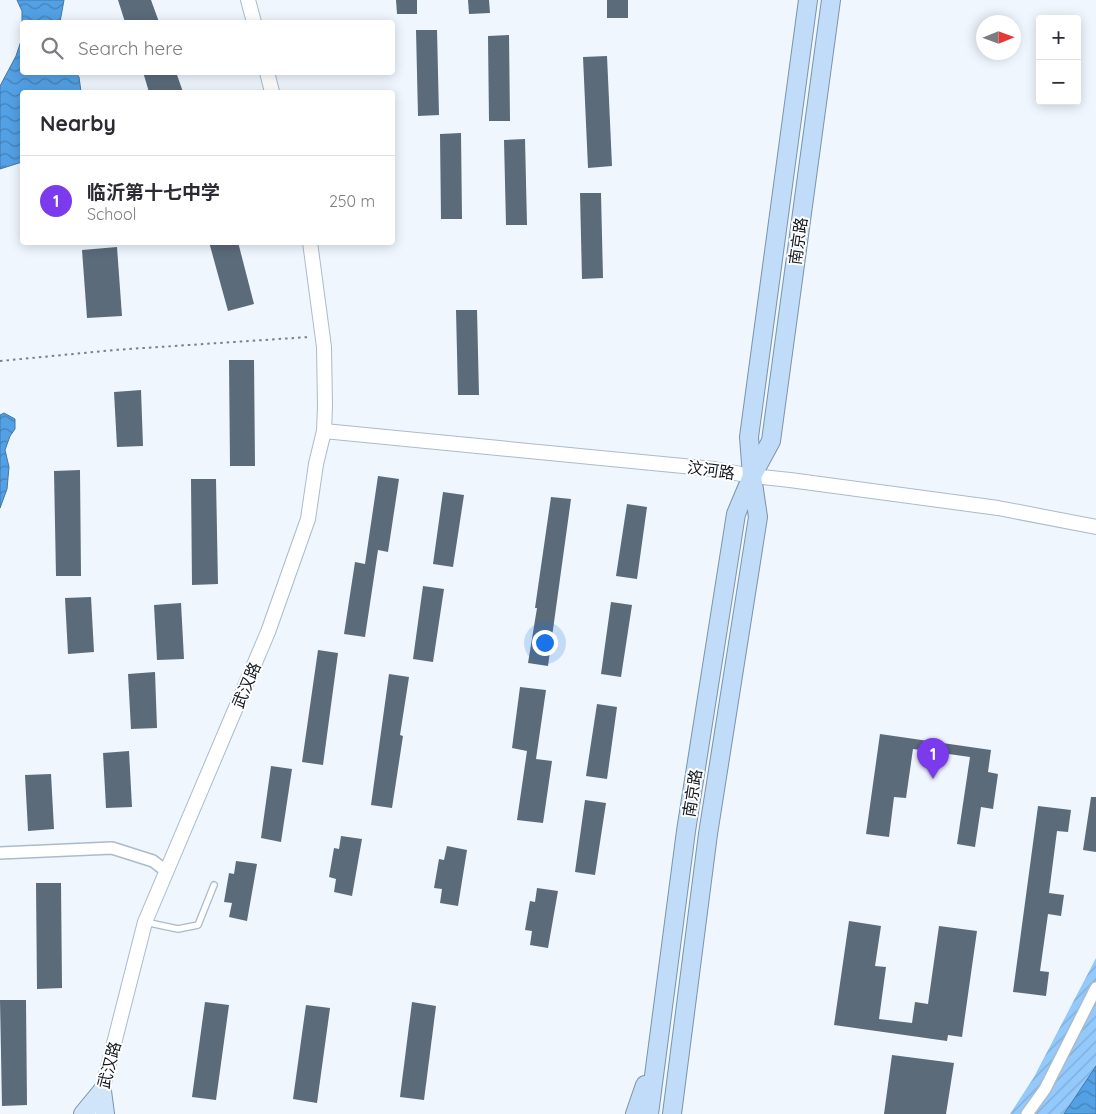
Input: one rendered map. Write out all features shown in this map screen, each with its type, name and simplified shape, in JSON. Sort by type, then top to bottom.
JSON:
[{"type":"highway","name":"南京路","points":[[672,1114],[708,834],[758,517],[749,437],[808,0]]},
{"type":"highway","name":"南京路","points":[[649,1114],[686,831],[736,514],[752,476],[772,441],[831,0]]},
{"type":"highway","points":[[635,1114],[657,1052]]},
{"type":"main road","points":[[83,1114],[102,1091]]},
{"type":"main road","points":[[102,1091],[105,1114]]},
{"type":"street","points":[[248,0],[253,20]]},
{"type":"street","points":[[268,75],[272,90]]},
{"type":"street","name":"武汉路","points":[[96,1114],[145,922],[268,632],[308,519],[316,464],[324,431],[326,406],[324,347],[310,245]]},
{"type":"street","name":"汶河路","points":[[324,431],[714,469],[752,476],[998,508],[1096,527]]},
{"type":"street","points":[[0,853],[112,848],[153,861],[166,871]]},
{"type":"street","points":[[1027,1114],[1045,1089],[1096,988]]},
{"type":"lane","points":[[145,922],[178,929],[198,924],[214,885]]},
{"type":"path","points":[[0,361],[114,350],[310,337]]},
{"type":"shaded area","points":[[1096,958],[1096,1114],[1010,1114],[1034,1077]]},
{"type":"water","points":[[17,0],[64,0],[60,20],[22,20],[22,11]]},
{"type":"water","points":[[20,44],[20,75],[78,75],[81,90],[20,90],[20,163],[0,169],[0,86],[16,56]]},
{"type":"water","points":[[4,413],[15,419],[15,429],[10,436],[5,450],[9,467],[7,489],[0,508],[0,415]]},
{"type":"water","points":[[1096,1066],[1096,1114],[1064,1114]]},
{"type":"building","points":[[118,0],[151,0],[158,20],[124,20]]},
{"type":"building","points":[[396,0],[417,0],[417,14],[397,14]]},
{"type":"building","points":[[468,0],[489,0],[490,13],[469,14]]},
{"type":"building","points":[[607,0],[628,0],[628,18],[607,18]]},
{"type":"building","points":[[416,30],[437,30],[439,115],[418,116]]},
{"type":"building","points":[[509,35],[510,121],[489,121],[488,36]]},
{"type":"building","points":[[607,56],[612,166],[588,168],[583,57]]},
{"type":"building","points":[[144,75],[177,75],[182,90],[148,90]]},
{"type":"building","points":[[461,133],[462,219],[441,219],[440,134]]},
{"type":"building","points":[[525,139],[527,225],[506,225],[504,140]]},
{"type":"building","points":[[580,193],[601,193],[603,278],[582,279]]},
{"type":"building","points":[[210,245],[239,245],[254,304],[228,311]]},
{"type":"building","points":[[117,247],[122,316],[87,318],[82,250]]},
{"type":"building","points":[[456,310],[477,310],[479,395],[458,395]]},
{"type":"building","points":[[229,360],[254,360],[255,466],[230,466]]},
{"type":"building","points":[[141,390],[143,446],[117,447],[114,392]]},
{"type":"building","points":[[80,470],[81,576],[56,576],[54,471]]},
{"type":"building","points":[[378,476],[399,479],[388,552],[378,550],[365,637],[344,634],[355,562],[365,564]]},
{"type":"building","points":[[191,479],[216,479],[218,584],[192,585]]},
{"type":"building","points":[[443,492],[464,495],[453,567],[433,564]]},
{"type":"building","points":[[551,497],[571,499],[548,666],[528,663]]},
{"type":"building","points":[[627,504],[647,507],[637,579],[616,576]]},
{"type":"building","points":[[423,586],[444,589],[433,662],[413,659]]},
{"type":"building","points":[[91,597],[94,652],[68,654],[65,598]]},
{"type":"building","points":[[611,602],[632,605],[621,677],[601,674]]},
{"type":"building","points":[[181,603],[184,659],[157,660],[154,605]]},
{"type":"building","points":[[318,650],[338,653],[323,765],[302,762]]},
{"type":"building","points":[[155,672],[157,728],[131,729],[128,674]]},
{"type":"building","points":[[389,674],[409,677],[400,735],[403,736],[392,808],[371,805]]},
{"type":"building","points":[[520,687],[546,690],[536,759],[552,761],[543,823],[517,820],[527,751],[512,748]]},
{"type":"building","points":[[597,704],[617,707],[607,779],[586,776]]},
{"type":"building","points":[[880,734],[991,750],[988,772],[998,774],[993,809],[981,807],[975,847],[957,844],[970,757],[913,749],[906,798],[894,797],[889,837],[866,834]]},
{"type":"building","points":[[129,751],[132,807],[106,808],[103,753]]},
{"type":"building","points":[[271,766],[292,769],[281,842],[261,838]]},
{"type":"building","points":[[51,774],[54,829],[28,831],[25,775]]},
{"type":"building","points":[[1091,797],[1096,797],[1096,852],[1083,850]]},
{"type":"building","points":[[585,800],[606,803],[595,875],[575,872]]},
{"type":"building","points":[[1038,806],[1071,810],[1068,832],[1057,831],[1049,893],[1064,895],[1061,916],[1048,914],[1040,971],[1049,972],[1046,996],[1013,992]]},
{"type":"building","points":[[341,836],[362,839],[352,896],[334,892],[336,879],[329,877],[334,848],[339,849]]},
{"type":"building","points":[[447,846],[467,850],[458,906],[440,903],[442,889],[434,888],[439,859],[444,860]]},
{"type":"building","points":[[236,861],[257,864],[247,921],[229,917],[232,903],[224,902],[229,873],[234,874]]},
{"type":"building","points":[[36,883],[61,883],[62,988],[37,989]]},
{"type":"building","points":[[537,888],[558,891],[548,948],[530,945],[532,931],[525,930],[530,901],[535,902]]},
{"type":"building","points":[[849,921],[881,926],[875,966],[886,967],[879,1019],[912,1023],[915,1002],[928,1004],[939,926],[977,931],[962,1037],[948,1035],[947,1041],[834,1025]]},
{"type":"building","points":[[0,1000],[26,1000],[27,1105],[2,1106]]},
{"type":"building","points":[[205,1002],[229,1005],[216,1100],[192,1097]]},
{"type":"building","points":[[412,1002],[436,1006],[424,1100],[400,1097]]},
{"type":"building","points":[[306,1005],[330,1008],[317,1103],[293,1099]]},
{"type":"building","points":[[892,1055],[954,1063],[946,1114],[884,1114]]},
{"type":"place","name":"临沂第十七中学","points":[[933,779]]}]
